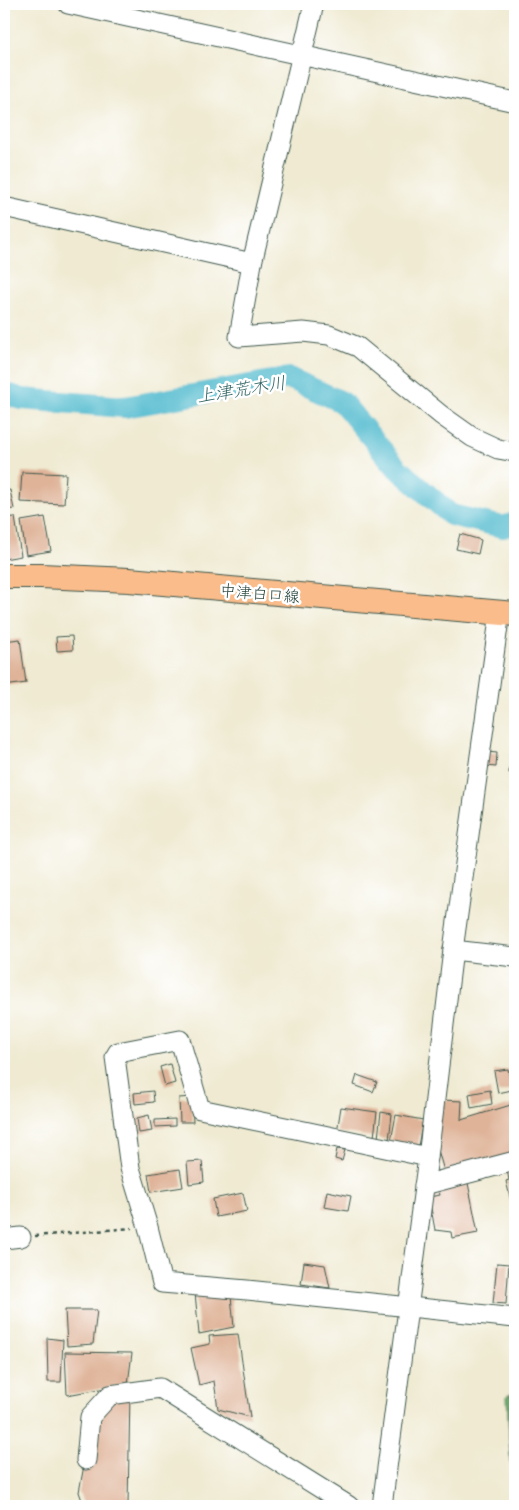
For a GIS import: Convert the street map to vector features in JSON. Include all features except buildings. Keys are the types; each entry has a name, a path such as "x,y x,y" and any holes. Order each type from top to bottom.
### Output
{"main road":[{"name":"中津白口線","path":"4,576 129,580 507,613"}],"street":[{"path":"68,4 515,102"},
{"path":"314,4 252,263 239,336 303,332 329,335 358,347 441,415 472,437 498,449 515,452"},
{"path":"4,207 252,263"},
{"path":"382,1506 453,950 507,613"},
{"path":"453,950 515,957"},
{"path":"428,1157 200,1109 180,1040 118,1052 115,1057 130,1168 148,1227 162,1283 515,1318"},
{"path":"424,1185 515,1162"},
{"path":"86,1460 90,1417 110,1395 160,1388 349,1506"}],"path":[{"path":"13,1238 148,1227"}],"green space":[{"path":"515,1392 515,1462 510,1462 507,1396"}],"waterway":[{"name":"上津荒木川","path":"4,393 22,399 125,407 289,378 342,402 397,468 451,515 503,527 515,523"}]}
